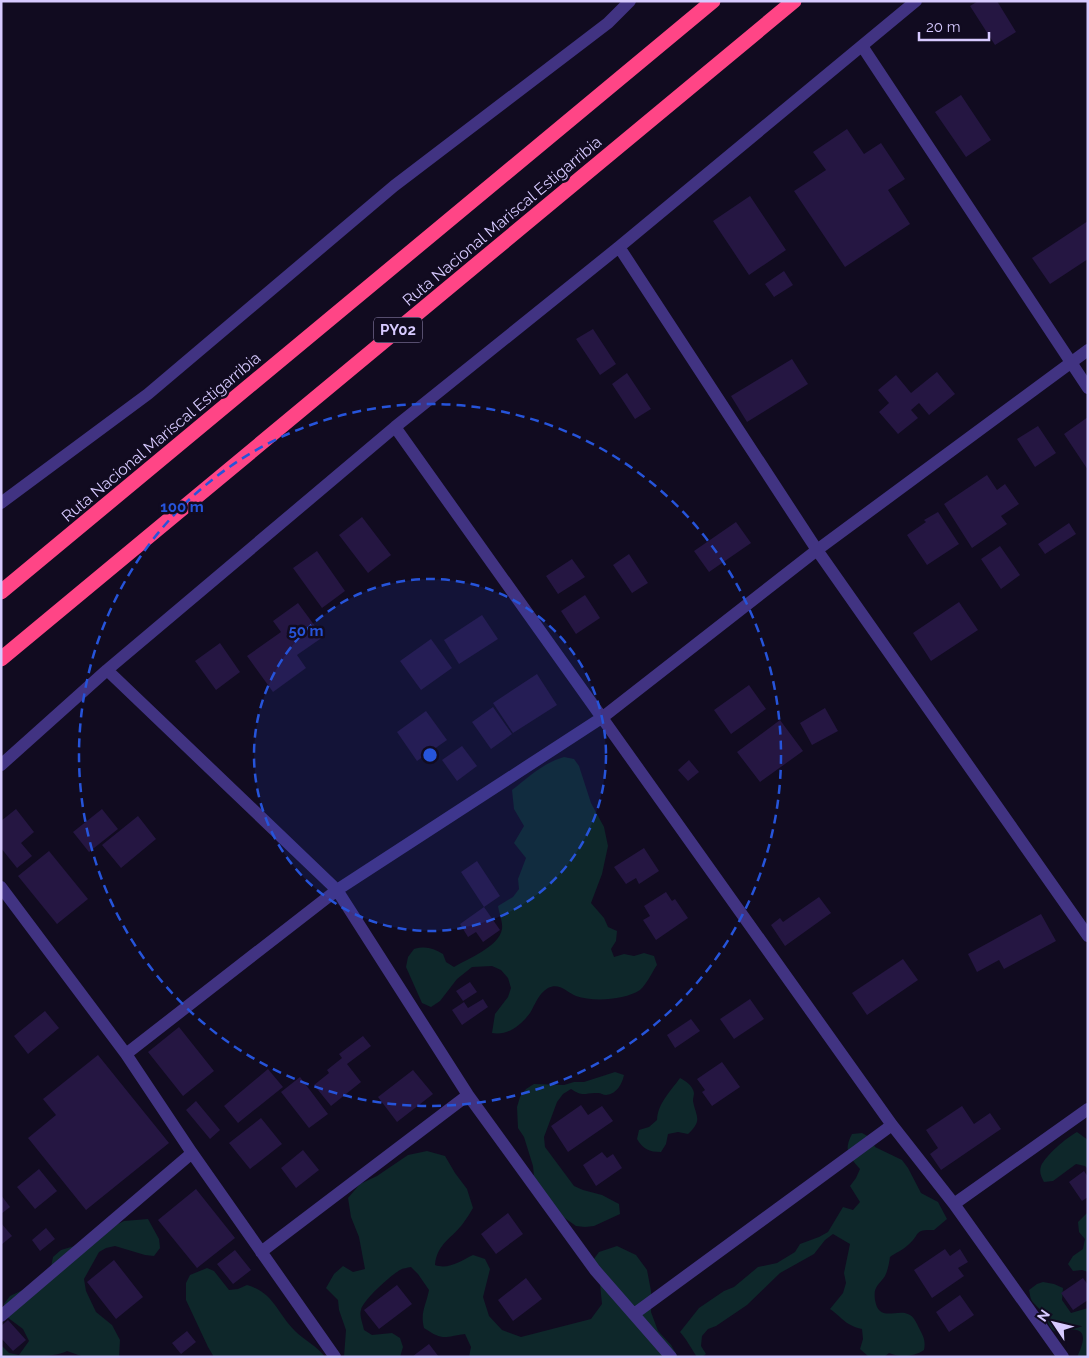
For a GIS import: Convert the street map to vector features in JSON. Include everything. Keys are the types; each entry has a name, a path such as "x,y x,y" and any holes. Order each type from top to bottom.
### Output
{"highway":[{"name":"Ruta Nacional Mariscal Estigarribia","path":"1,592 713,1"},
{"name":"Ruta Nacional Mariscal Estigarribia","path":"1,659 794,1"}],"street":[{"path":"1,503 148,394 394,186 608,23 630,1"},
{"path":"1,765 107,670 395,426 619,247 916,1"},
{"path":"862,46 1088,388"},
{"path":"619,247 817,550 1088,936"},
{"path":"126,1054 337,890 603,718 817,550 1088,350"},
{"path":"395,426 892,1126 954,1204 1063,1357"},
{"path":"107,670 337,890 468,1095 596,1270 671,1357"},
{"path":"1,887 126,1054 192,1153 335,1357"},
{"path":"261,1252 468,1095"},
{"path":"954,1204 1088,1109"},
{"path":"634,1314 892,1126"},
{"path":"1,1316 192,1153"}],"green space":[{"path":"564,757 574,759 579,766 591,803 604,827 608,846 602,874 591,903 604,918 608,927 617,931 616,941 611,949 614,957 624,954 634,956 644,953 654,956 657,965 640,990 618,998 583,998 563,988 552,986 542,993 523,1022 509,1031 492,1033 495,1014 508,997 511,988 508,978 501,970 492,966 472,967 457,979 440,1001 431,1007 422,1003 406,967 408,957 414,949 429,948 443,954 446,962 454,967 482,952 500,935 502,929 498,906 513,897 519,889 518,879 526,858 514,843 524,826 514,809 512,790 530,775"},
{"path":"615,1072 624,1075 622,1082 613,1093 605,1095 599,1093 582,1094 571,1089 563,1094 557,1102 544,1137 545,1147 574,1186 602,1195 619,1204 620,1214 594,1226 576,1226 552,1209 534,1176 533,1166 524,1137 518,1128 517,1107 520,1097 526,1089 534,1084 564,1085 584,1082"},
{"path":"680,1078 689,1084 693,1090 693,1101 697,1118 696,1125 688,1134 678,1132 668,1134 666,1144 661,1152 647,1149 637,1139 639,1130 649,1127 657,1120 662,1103"},
{"path":"1077,1132 1088,1140 1088,1169 1085,1166 1076,1164 1053,1181 1044,1182 1041,1176 1041,1166 1057,1147"},
{"path":"862,1133 871,1138 875,1147 902,1160 921,1193 938,1202 947,1219 934,1230 920,1231 906,1247 890,1257 886,1274 875,1292 875,1300 880,1311 890,1314 905,1313 913,1317 924,1338 924,1350 907,1356 889,1353 884,1357 869,1357 860,1349 863,1339 862,1329 848,1324 830,1309 843,1293 846,1283 844,1273 850,1244 833,1234 825,1240 814,1254 780,1273 747,1305 716,1326 708,1329 702,1336 701,1346 706,1354 702,1357 697,1357 680,1332 699,1308 724,1291 734,1287 758,1267 777,1263 795,1252 800,1244 828,1232 843,1207 853,1210 860,1202 850,1186 860,1169 850,1157 848,1145 852,1134"},
{"path":"427,1151 445,1156 467,1189 473,1208 460,1228 442,1246 436,1257 435,1265 450,1266 473,1255 485,1259 490,1269 483,1297 489,1316 502,1330 521,1337 591,1319 602,1304 600,1284 588,1267 599,1252 617,1246 636,1255 647,1270 651,1291 651,1312 658,1331 671,1345 678,1357 469,1357 471,1347 465,1334 444,1337 435,1335 424,1328 423,1313 429,1290 411,1267 400,1270 384,1282 366,1301 361,1312 364,1330 372,1335 392,1333 400,1338 403,1347 400,1357 344,1357 346,1330 339,1310 338,1300 326,1288 334,1274 343,1266 353,1272 365,1269 359,1237 351,1217 348,1198 360,1184 377,1176 408,1155"},
{"path":"1088,1212 1088,1272 1082,1270 1073,1271 1068,1264 1073,1256 1083,1249 1085,1239 1079,1232 1078,1222"},
{"path":"148,1219 159,1239 160,1248 154,1256 115,1246 106,1248 99,1252 84,1279 86,1291 96,1312 112,1325 120,1340 119,1357 84,1357 67,1351 45,1356 1,1357 1,1345 9,1353 19,1355 29,1341 23,1329 3,1314 4,1304 10,1296 29,1287 51,1267 53,1257 61,1250 91,1241 124,1221"},
{"path":"207,1268 214,1271 229,1290 247,1285 263,1293 295,1331 325,1357 214,1357 186,1300 186,1283 190,1275"},
{"path":"1043,1282 1063,1288 1062,1300 1071,1313 1088,1308 1088,1357 1077,1357 1083,1341 1082,1333 1074,1329 1059,1332 1053,1331 1045,1315 1032,1301 1029,1290"}],"building":[{"path":"978,1 997,1 1016,32 995,45 970,6"},
{"path":"961,95 991,140 966,157 935,112"},
{"path":"847,129 864,154 881,143 905,179 888,190 910,224 845,267 794,191 826,170 813,152"},
{"path":"750,196 786,250 749,275 713,221"},
{"path":"1088,221 1088,259 1050,284 1032,258"},
{"path":"784,271 793,285 774,297 765,284"},
{"path":"593,329 616,364 600,375 576,339"},
{"path":"792,359 808,384 747,422 731,396"},
{"path":"937,372 955,394 929,415 919,403 911,410 918,418 898,434 879,412 889,403 878,390 896,375 911,393"},
{"path":"627,373 651,409 635,419 612,384"},
{"path":"1088,417 1088,470 1064,434"},
{"path":"1038,426 1056,453 1035,467 1017,439"},
{"path":"987,475 997,490 1005,484 1019,504 1001,516 1007,524 972,548 944,504"},
{"path":"938,512 959,544 927,565 907,535 926,522 924,520"},
{"path":"362,517 391,555 368,573 339,535"},
{"path":"736,522 751,543 709,572 694,551"},
{"path":"1069,523 1076,534 1045,554 1038,544"},
{"path":"1000,546 1020,575 1001,589 981,559"},
{"path":"317,551 345,591 322,608 293,568"},
{"path":"629,554 648,583 632,593 613,565"},
{"path":"572,559 585,577 558,594 546,576"},
{"path":"585,595 600,618 576,634 561,611"},
{"path":"959,602 978,630 931,661 913,633"},
{"path":"298,603 323,637 297,655 306,668 273,692 247,656 281,632 273,621"},
{"path":"482,615 498,639 459,664 444,640"},
{"path":"431,639 452,668 421,690 400,661"},
{"path":"220,643 240,672 216,690 195,661"},
{"path":"537,674 557,705 513,733 493,703"},
{"path":"749,685 766,709 731,734 714,710"},
{"path":"493,707 512,734 491,749 472,722"},
{"path":"825,708 838,731 812,745 800,723"},
{"path":"426,711 447,740 417,761 397,732"},
{"path":"780,720 803,751 760,782 737,752"},
{"path":"462,746 477,766 457,781 442,760"},
{"path":"689,760 699,772 688,781 678,770"},
{"path":"16,809 34,832 21,843 32,856 17,868 1,848 1,821"},
{"path":"102,809 118,829 89,852 73,832"},
{"path":"138,816 156,839 121,868 102,845"},
{"path":"644,848 659,871 639,884 636,878 626,884 614,867"},
{"path":"49,851 88,899 57,924 18,876"},
{"path":"477,861 500,896 484,907 461,872"},
{"path":"666,892 672,901 675,899 688,918 656,940 643,920 650,916 644,906"},
{"path":"819,897 831,913 785,946 771,925 780,918 783,922"},
{"path":"484,907 500,930 483,942 476,932 468,937 460,924"},
{"path":"1041,914 1056,941 1004,969 999,960 977,972 968,954"},
{"path":"903,959 918,980 867,1015 852,993"},
{"path":"470,982 477,992 463,1001 456,991"},
{"path":"483,999 488,1007 462,1025 452,1010 464,1002 468,1008"},
{"path":"750,999 764,1019 734,1039 720,1019"},
{"path":"45,1011 59,1028 28,1054 14,1036"},
{"path":"691,1019 700,1031 675,1048 667,1035"},
{"path":"179,1027 214,1071 183,1096 148,1052"},
{"path":"363,1036 371,1046 347,1064 361,1082 331,1106 314,1085 329,1073 327,1070 342,1058 339,1054"},
{"path":"98,1055 169,1143 86,1210 28,1138 56,1115 43,1099"},
{"path":"722,1062 740,1087 712,1106 702,1092 705,1090 697,1079"},
{"path":"268,1069 283,1087 238,1123 224,1106"},
{"path":"413,1070 433,1094 397,1122 378,1097"},
{"path":"300,1077 328,1114 309,1128 281,1092"},
{"path":"196,1101 220,1130 210,1139 186,1110"},
{"path":"581,1105 588,1115 602,1106 613,1121 568,1152 551,1126"},
{"path":"962,1106 974,1124 990,1113 1001,1129 941,1170 930,1154 938,1148 926,1130"},
{"path":"261,1118 282,1144 250,1169 229,1143"},
{"path":"303,1150 319,1170 296,1188 281,1168"},
{"path":"602,1152 607,1158 613,1154 622,1168 596,1186 583,1165"},
{"path":"39,1169 57,1191 35,1209 17,1187"},
{"path":"1084,1171 1088,1177 1088,1197 1082,1201 1069,1182"},
{"path":"196,1189 235,1238 197,1268 158,1220"},
{"path":"1,1195 10,1207 1,1214"},
{"path":"508,1213 523,1234 496,1254 481,1234"},
{"path":"1,1223 12,1236 1,1245"},
{"path":"46,1228 55,1239 40,1251 32,1240"},
{"path":"945,1249 950,1256 960,1249 968,1262 958,1268 964,1276 932,1298 914,1270"},
{"path":"235,1250 251,1270 233,1284 217,1264"},
{"path":"114,1260 143,1297 116,1319 87,1282"},
{"path":"526,1278 542,1299 513,1321 498,1300"},
{"path":"1083,1278 1088,1285 1088,1300 1073,1310 1061,1293"},
{"path":"397,1285 412,1304 379,1329 364,1310"},
{"path":"960,1295 974,1315 949,1332 936,1312"},
{"path":"8,1320 26,1340 13,1351 1,1338 1,1326"},
{"path":"187,1331 196,1342 181,1354 172,1343"},
{"path":"429,1344 439,1357 412,1357 417,1353"}]}
